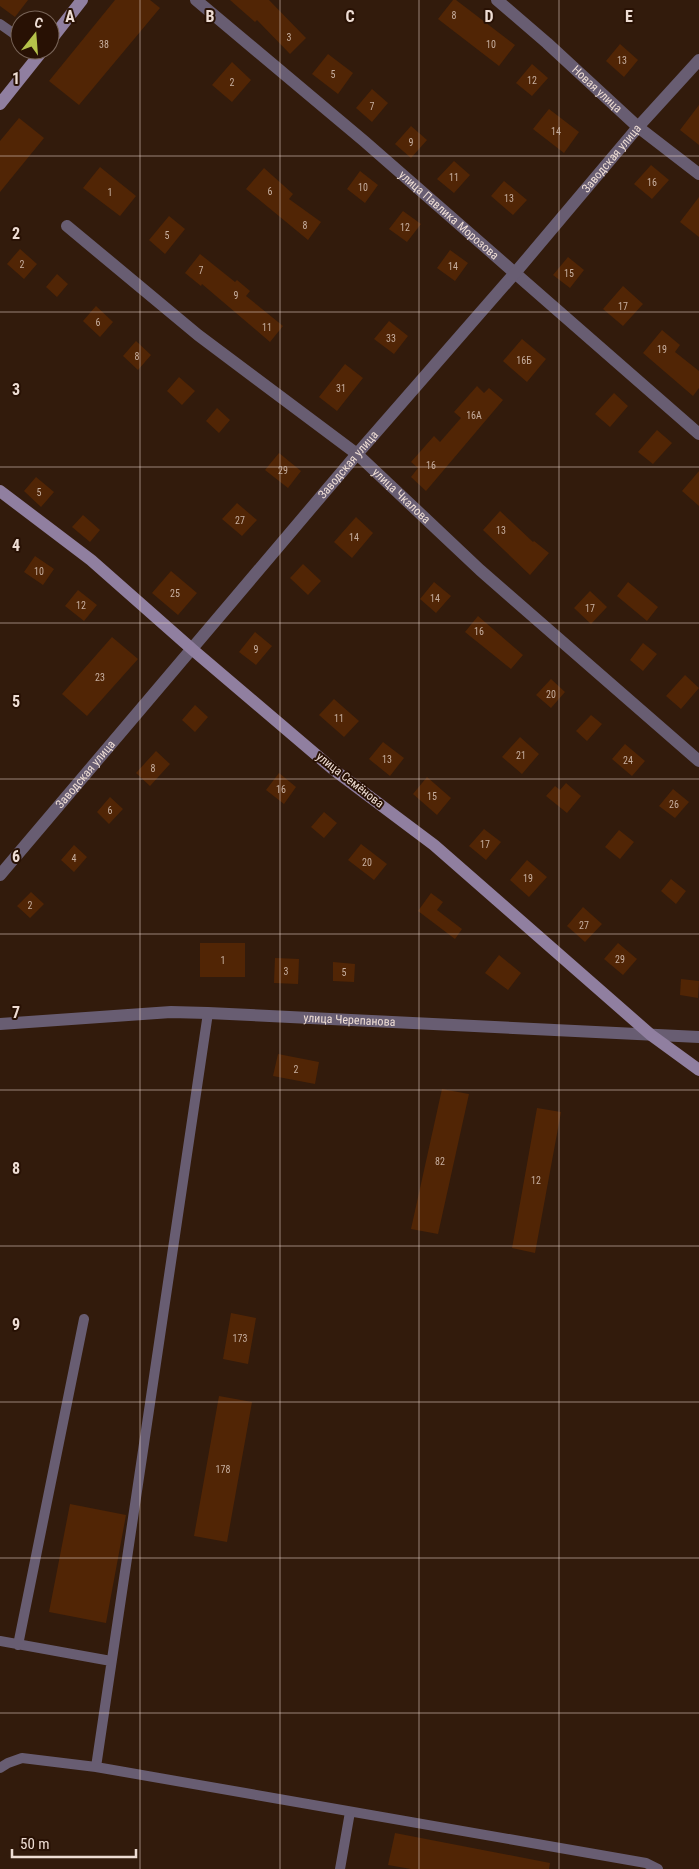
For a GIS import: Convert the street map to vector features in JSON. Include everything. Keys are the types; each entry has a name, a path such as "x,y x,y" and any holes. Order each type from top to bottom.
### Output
{"street":[{"path":"60,28 82,0"},
{"name":"улица Павлика Морозова","path":"196,0 516,273 699,434"},
{"name":"Новая улица","path":"497,0 547,43 638,127 699,174"},
{"path":"0,104 33,60"},
{"name":"Заводская улица","path":"0,875 193,650 357,454 516,273 638,127 699,60"},
{"name":"улица Чкалова","path":"67,226 198,335 357,454 480,570 699,761"},
{"name":"улица Семёнова","path":"0,491 92,560 193,650 334,770 434,845 651,1035 699,1070"},
{"name":"улица Черепанова","path":"0,1024 171,1012 699,1037"}],"lane":[{"path":"96,1767 208,1013"},
{"path":"18,1645 84,1319"},
{"path":"0,1641 111,1661"},
{"path":"0,1768 22,1758 96,1767 646,1863 658,1869"},
{"path":"340,1869 350,1812"}],"building":[{"path":"0,0 28,0 20,10 10,10 10,13 0,6"},
{"path":"115,0 150,0 160,8 79,105 49,81"},
{"path":"230,0 269,0 306,38 290,54 257,20 255,22"},
{"path":"453,0 456,0 515,45 499,66 438,19"},
{"path":"620,44 638,60 624,77 606,61"},
{"path":"328,54 353,73 338,94 312,74"},
{"path":"232,62 251,80 232,102 212,85"},
{"path":"532,64 548,78 532,96 516,83"},
{"path":"372,89 388,103 372,122 356,108"},
{"path":"699,105 699,145 680,130"},
{"path":"549,109 579,132 564,153 533,129"},
{"path":"19,118 44,138 0,192 0,141"},
{"path":"411,126 427,140 411,158 395,144"},
{"path":"454,161 470,175 454,193 437,179"},
{"path":"651,165 669,180 652,199 634,184"},
{"path":"100,167 136,196 120,216 83,188"},
{"path":"264,168 293,194 289,199 321,222 308,240 246,189"},
{"path":"360,171 378,185 365,203 347,189"},
{"path":"504,181 527,200 513,215 491,196"},
{"path":"699,197 699,237 680,222"},
{"path":"403,211 421,224 407,242 389,229"},
{"path":"169,216 185,229 165,254 149,240"},
{"path":"20,249 37,264 24,279 7,264"},
{"path":"450,250 468,263 455,281 437,268"},
{"path":"200,254 235,282 237,280 250,291 246,296 283,326 270,342 202,284 201,286 185,273"},
{"path":"568,257 584,270 570,288 553,275"},
{"path":"57,274 68,284 57,297 46,287"},
{"path":"623,286 643,304 623,326 603,309"},
{"path":"96,306 113,322 100,337 83,321"},
{"path":"389,321 408,336 394,354 374,339"},
{"path":"662,330 680,345 675,352 699,371 699,388 693,396 643,353"},
{"path":"522,339 546,359 527,382 503,361"},
{"path":"136,341 151,355 138,370 123,356"},
{"path":"345,364 363,378 337,411 319,397"},
{"path":"179,377 195,391 182,405 167,391"},
{"path":"477,386 484,393 489,388 503,400 426,491 411,477 418,468 411,462 434,436 440,442 461,418 454,412"},
{"path":"614,393 628,406 610,427 595,414"},
{"path":"217,408 230,420 219,433 206,421"},
{"path":"657,430 672,443 653,464 638,452"},
{"path":"279,453 301,471 288,488 265,470"},
{"path":"699,471 699,506 682,491"},
{"path":"36,477 54,492 41,507 24,491"},
{"path":"237,503 257,520 242,536 222,519"},
{"path":"500,511 533,542 549,553 530,575 483,530"},
{"path":"83,515 100,530 90,542 72,527"},
{"path":"356,517 373,533 352,558 334,542"},
{"path":"35,556 54,569 43,585 24,572"},
{"path":"303,564 321,581 308,595 290,578"},
{"path":"171,571 197,593 178,615 152,593"},
{"path":"434,582 451,596 436,613 420,599"},
{"path":"628,582 658,607 647,621 617,596"},
{"path":"78,590 97,605 84,621 65,606"},
{"path":"590,591 607,607 591,624 574,608"},
{"path":"478,616 523,655 511,669 465,632"},
{"path":"255,632 272,646 256,665 239,652"},
{"path":"112,637 138,659 87,716 62,694"},
{"path":"643,643 657,654 643,671 630,660"},
{"path":"685,675 699,688 681,709 666,696"},
{"path":"551,679 565,692 551,708 536,695"},
{"path":"334,699 359,721 344,737 319,715"},
{"path":"195,705 208,717 195,732 182,720"},
{"path":"591,715 602,724 587,741 576,731"},
{"path":"520,737 539,754 522,774 502,757"},
{"path":"383,742 404,758 390,776 369,759"},
{"path":"625,744 645,761 632,776 612,759"},
{"path":"156,751 170,764 150,786 136,773"},
{"path":"279,773 296,787 284,804 266,790"},
{"path":"427,777 451,798 437,815 413,794"},
{"path":"566,783 581,796 567,813 546,796 555,786 560,790"},
{"path":"673,789 689,802 675,818 659,806"},
{"path":"110,797 123,809 109,824 97,812"},
{"path":"324,812 337,823 324,838 311,827"},
{"path":"484,829 501,842 486,860 469,846"},
{"path":"619,830 634,842 620,859 605,847"},
{"path":"361,844 387,864 374,880 348,860"},
{"path":"74,845 87,857 74,872 61,860"},
{"path":"527,860 547,877 529,897 510,880"},
{"path":"671,879 686,891 676,904 661,891"},
{"path":"31,892 44,904 30,918 17,906"},
{"path":"431,893 443,902 437,910 462,929 455,939 418,911"},
{"path":"583,907 602,924 585,942 567,926"},
{"path":"200,943 245,943 245,977 200,977"},
{"path":"618,943 637,959 623,975 604,959"},
{"path":"499,955 521,973 508,990 485,973"},
{"path":"275,958 299,959 298,984 274,983"},
{"path":"333,962 355,964 354,982 333,981"},
{"path":"681,979 699,981 698,998 680,995"},
{"path":"278,1054 319,1062 315,1084 273,1076"},
{"path":"442,1089 469,1094 438,1234 411,1229"},
{"path":"537,1108 561,1112 535,1253 512,1248"},
{"path":"231,1313 256,1318 248,1364 223,1359"},
{"path":"219,1396 252,1402 227,1542 194,1536"},
{"path":"70,1504 126,1515 106,1623 49,1612"},
{"path":"395,1833 550,1863 549,1869 411,1869 388,1865"}]}
